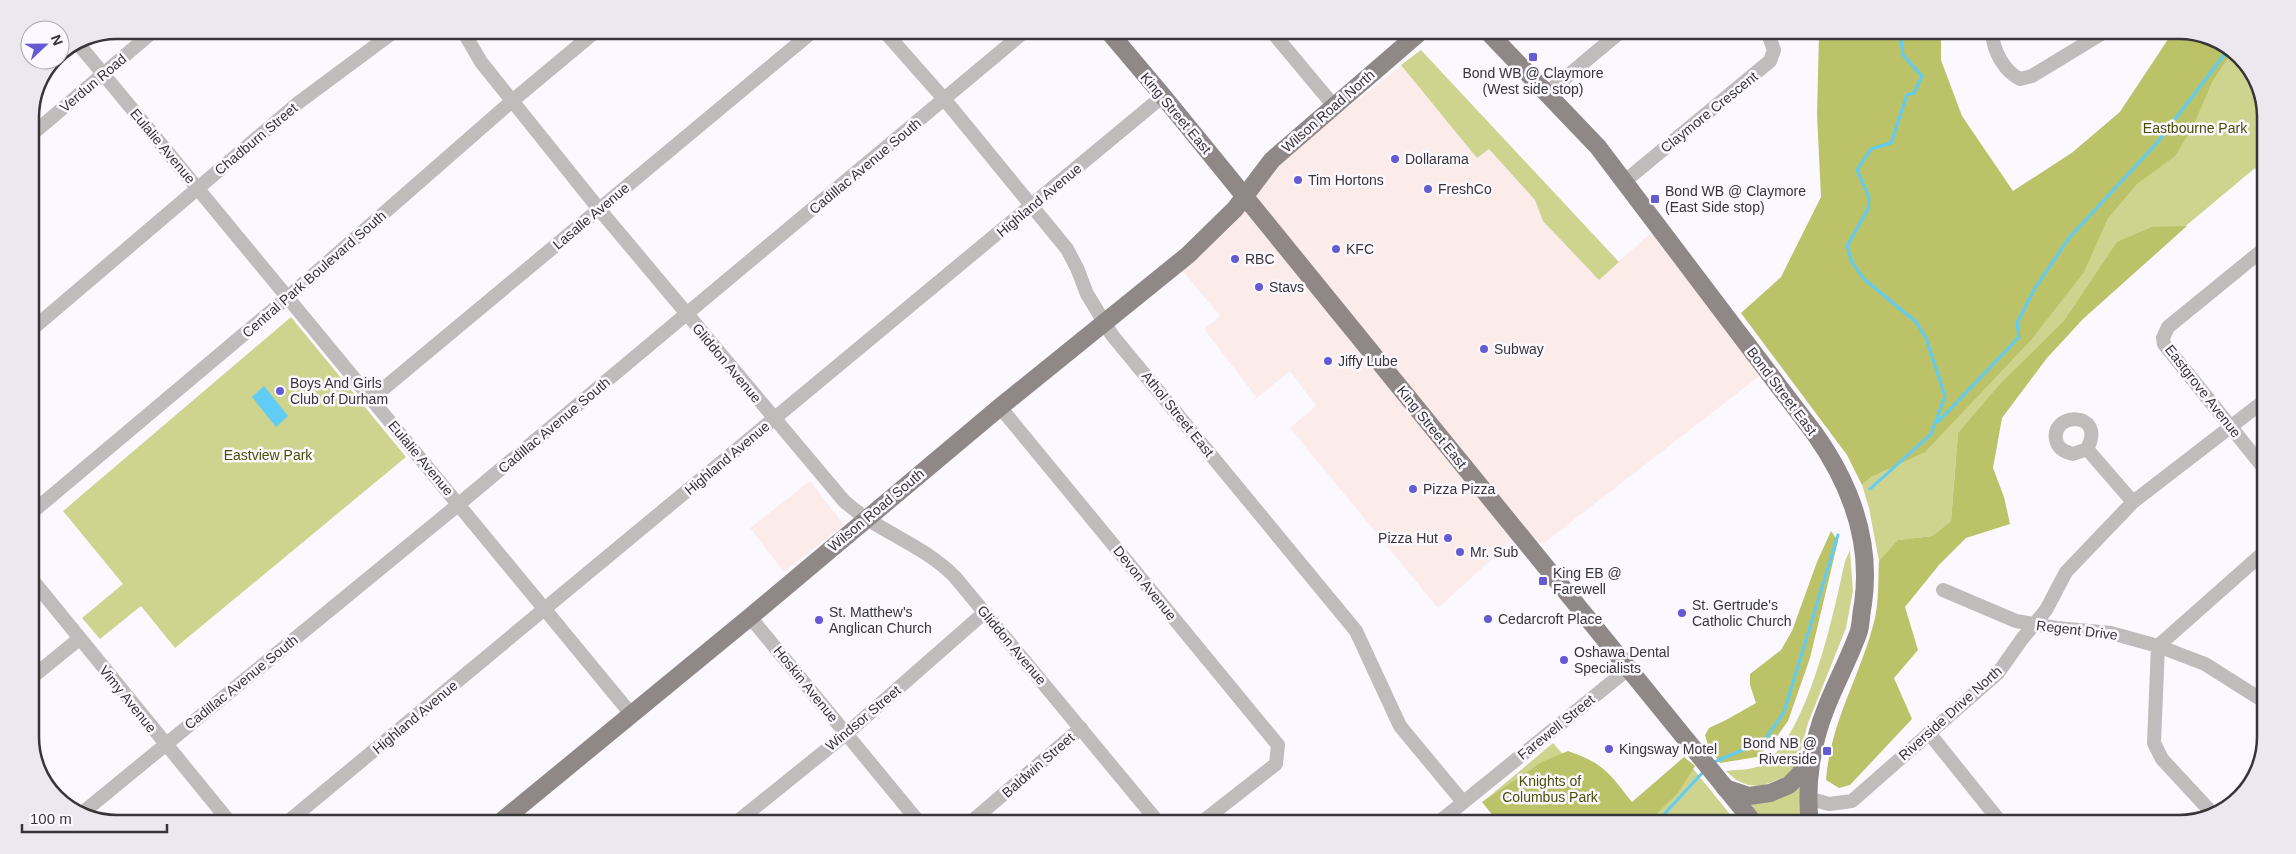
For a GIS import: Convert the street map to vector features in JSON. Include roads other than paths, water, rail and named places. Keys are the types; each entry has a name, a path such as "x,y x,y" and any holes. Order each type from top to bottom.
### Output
{"main road":[{"name":"King Street East","path":"1115,39 1245,196 1747,815"},
{"name":"Wilson Road North","path":"1245,196 1272,160 1413,39"},
{"name":"Bond Street East","path":"1495,39 1598,146 1625,181 1833,459 1855,508 1862,534 1865,560 1864,593 1859,630 1825,709 1812,753 1808,798 1809,815"},
{"name":"Wilson Road South","path":"509,815 1000,407 1199,246 1245,196"},
{"path":"1720,784 1749,796 1770,792 1789,785 1799,775 1812,753"}],"street":[{"name":"Verdun Road","path":"39,128 145,39"},
{"name":"Chadburn Street","path":"39,323 298,103 384,39"},
{"name":"Gliddon Avenue","path":"468,39 481,62 599,209 844,501 866,518 943,564 985,612 1152,815"},
{"name":"Central Park Boulevard South","path":"39,506 289,297 512,101 586,39"},
{"name":"Lasalle Avenue","path":"371,400 804,39"},
{"name":"Athol Street East","path":"891,39 945,100 1032,206 1073,260 1087,294 1112,335 1356,632 1400,726 1463,802"},
{"name":"Cadillac Avenue South","path":"87,809 459,504 1016,39"},
{"path":"1278,39 1334,106"},
{"path":"1548,93 1612,39"},
{"name":"Claymore Crescent","path":"1625,181 1770,61 1774,50 1770,39"},
{"path":"1993,39 1997,52 2004,65 2012,75 2020,79 2032,76 2093,39"},
{"name":"Eulalie Avenue","path":"82,48 631,714"},
{"name":"Highland Avenue","path":"296,815 1163,96"},
{"name":"Eastgrove Avenue","path":"2257,255 2168,327 2163,338 2164,344 2257,460"},
{"name":"Devon Avenue","path":"1000,407 1278,745 1276,764 1211,815"},
{"name":"Riverside Drive North","path":"1808,798 1829,804 1852,801 1998,673 2046,610 2066,572 2132,502 2257,407"},
{"path":"2087,449 2132,502"},
{"path":"2209,809 2162,759 2154,743 2158,646 2257,558"},
{"name":"Vimy Avenue","path":"39,588 224,815"},
{"name":"Regent Drive","path":"1943,590 2016,621 2034,625 2111,633 2158,646 2205,664 2257,697"},
{"name":"Windsor Street","path":"745,815 846,734 985,612"},
{"name":"Hoskin Avenue","path":"750,616 913,815"},
{"path":"39,672 79,639"},
{"name":"Farewell Street","path":"1447,815 1628,669"},
{"name":"Baldwin Street","path":"979,815 1081,728"},
{"path":"1929,733 1995,815"}],"water":[{"path":"264,386 288,416 276,427 252,397"}],"waterway":[{"path":"1870,489 1931,434 1945,396 1926,338 1916,322 1864,279 1852,262 1847,246 1868,209 1869,197 1857,170 1871,149 1891,143 1907,95 1914,93 1922,76 1903,55 1901,39"},
{"path":"1938,422 2019,337 2017,323 2035,288 2069,238 2156,144 2225,54"},
{"path":"1712,763 1764,741 1784,712 1838,535"},
{"path":"1663,815 1704,771"}],"place":[{"name":"Bond WB @ Claymore (West side stop)","path":"1533,57"},
{"name":"Dollarama","path":"1395,159"},
{"name":"Tim Hortons","path":"1298,180"},
{"name":"FreshCo","path":"1428,189"},
{"name":"Bond WB @ Claymore (East Side stop)","path":"1655,199"},
{"name":"KFC","path":"1336,249"},
{"name":"RBC","path":"1235,259"},
{"name":"Stavs","path":"1259,287"},
{"name":"Subway","path":"1484,349"},
{"name":"Jiffy Lube","path":"1328,361"},
{"name":"Boys And Girls Club of Durham","path":"280,391"},
{"name":"Pizza Pizza","path":"1413,489"},
{"name":"Pizza Hut","path":"1448,538"},
{"name":"Mr. Sub","path":"1460,552"},
{"name":"King EB @ Farewell","path":"1543,581"},
{"name":"St. Gertrude's Catholic Church","path":"1682,613"},
{"name":"Cedarcroft Place","path":"1488,619"},
{"name":"St. Matthew's Anglican Church","path":"819,620"},
{"name":"Oshawa Dental Specialists","path":"1564,660"},
{"name":"Kingsway Motel","path":"1609,749"},
{"name":"Bond NB @ Riverside","path":"1827,751"}],"park label":[{"name":"Eastbourne Park","path":"2195,128"},
{"name":"Eastview Park","path":"268,455"},
{"name":"Knights of Columbus Park","path":"1550,790"}]}
